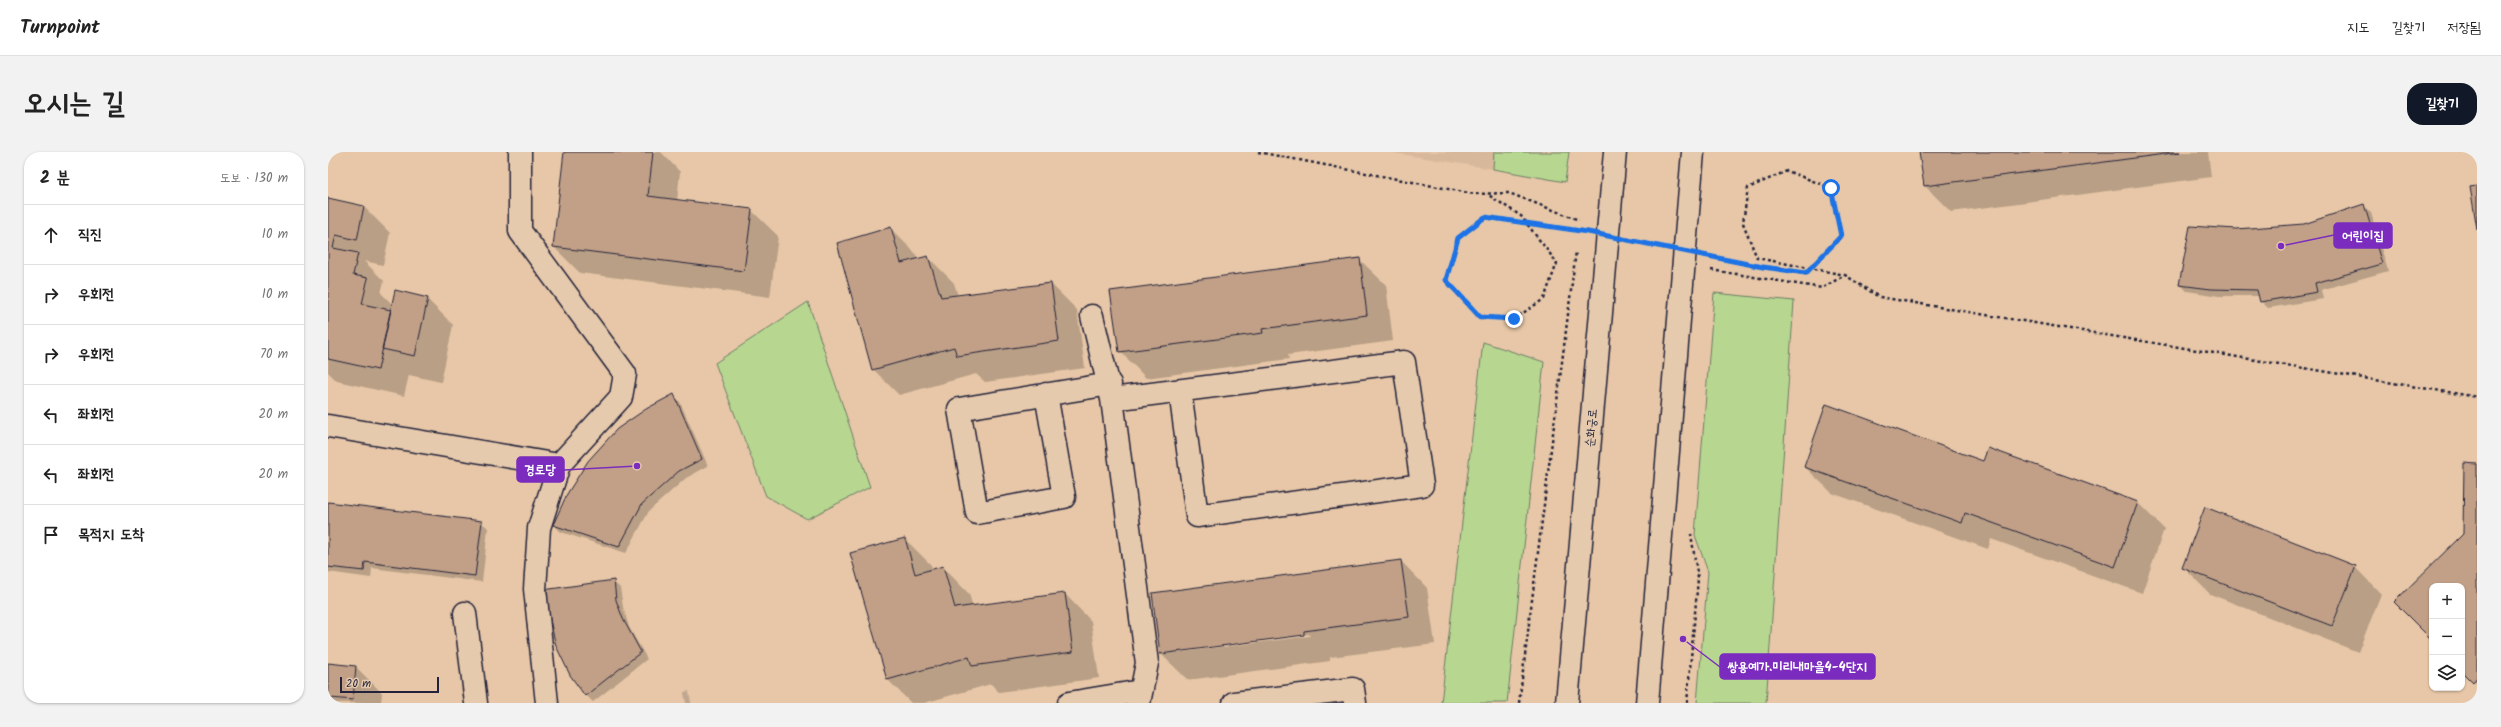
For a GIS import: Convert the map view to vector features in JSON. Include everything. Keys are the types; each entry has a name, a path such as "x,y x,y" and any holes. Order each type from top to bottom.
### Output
{"street":[{"path":"520,152 520,232 625,374 621,396 559,465 539,528 534,589 547,703"},
{"name":"순화궁로","path":"1567,703 1615,152"},
{"path":"1647,703 1693,152"},
{"path":"1069,703 1140,697 1147,663 1111,392 1092,316"},
{"path":"1046,394 1064,498 977,513 959,409 1046,394 1180,391 1404,362 1422,485 1197,516 1180,391"},
{"path":"328,426 559,465"},
{"path":"465,613 476,703"},
{"path":"1234,703 1354,689 1355,703"}],"path":[{"path":"1258,152 1474,194 1509,193 1579,220"},
{"path":"1487,194 1521,216 1526,222 1530,228 1557,263 1544,299 1514,319 1480,317 1446,280 1458,238 1485,217 1514,222 1522,223 1529,224 1536,225 1588,232 1763,267 1806,273 1811,267 1841,236 1831,188 1787,172 1748,188 1743,223 1757,258 1801,266 1808,268 1816,269 1845,275 1879,297 2477,398"},
{"path":"1578,233 1580,212"},
{"path":"1519,703 1576,247"},
{"path":"1709,269 1822,288 1845,275"}],"shaded area":[{"path":"1388,152 1494,152 1493,169"}],"green space":[{"path":"1494,152 1569,152 1565,182 1493,169"},
{"path":"1714,293 1794,301 1766,703 1697,703 1708,572 1695,535"},
{"path":"808,302 870,487 807,519 766,496 715,363"},
{"path":"1483,342 1544,362 1507,703 1441,703"}],"building":[{"path":"564,152 653,152 648,196 752,209 744,271 553,247"},
{"path":"1919,152 2180,152 1924,186"},
{"path":"2477,186 2477,229 2470,187"},
{"path":"328,198 364,206 357,240 336,235 333,248 358,253 353,275 368,278 362,304 391,310 378,370 328,359"},
{"path":"2364,204 2382,264 2315,283 2317,292 2260,302 2257,290 2211,289 2179,285 2190,226 2236,229 2304,224"},
{"path":"891,227 901,263 928,256 941,297 1051,283 1059,341 957,356 954,347 872,370 837,243"},
{"path":"1360,258 1367,315 1262,329 1263,333 1119,352 1110,291"},
{"path":"395,290 428,298 415,356 382,349"},
{"path":"674,394 702,459 679,471 642,504 619,547 553,525 567,494 588,461 617,429 646,409"},
{"path":"1826,404 1983,461 1988,448 2138,502 2115,567 1965,513 1962,523 1804,467"},
{"path":"2464,463 2477,464 2477,677 2473,682 2465,674 2465,583 2429,583 2429,637 2394,602 2463,534"},
{"path":"328,502 482,521 475,576 365,562 364,571 328,567"},
{"path":"2205,507 2356,566 2332,626 2182,568"},
{"path":"905,538 915,574 943,566 955,608 1065,593 1073,652 972,666 969,657 887,680 850,553"},
{"path":"1401,560 1409,617 1304,631 1304,635 1160,654 1152,593"},
{"path":"614,580 616,600 623,619 641,652 585,696 570,675 556,646 543,590"},
{"path":"328,663 356,666 353,700 331,698 331,703 328,703"}],"tunnel":[{"path":"686,703 691,702"}],"place":[{"name":"어린이집","path":"2281,246"},
{"name":"경로당","path":"637,466"},
{"name":"쌍용예가.미리내마을4-4단지","path":"1683,639"}],"route":[{"path":"1514,319 1480,317 1446,280 1458,238 1485,217 1588,232 1763,267 1806,273 1841,236 1831,188"}]}
